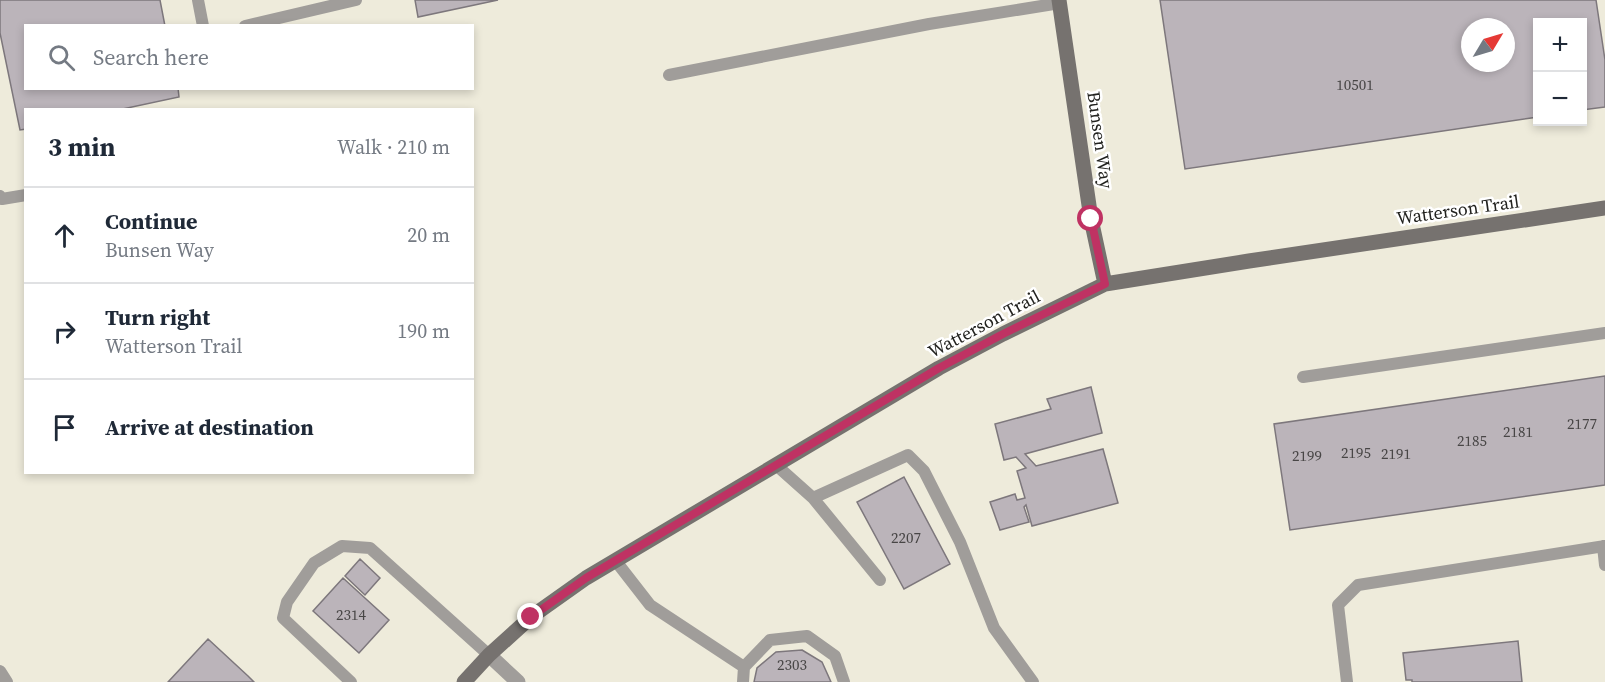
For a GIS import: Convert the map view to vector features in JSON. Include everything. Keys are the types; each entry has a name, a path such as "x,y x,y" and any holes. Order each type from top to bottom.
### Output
{"main road":[{"name":"Bunsen Way","path":"1060,2 1091,219 1105,284"},
{"name":"Watterson Trail","path":"464,682 489,655 531,617 586,578 939,368 1105,284 1605,208"}],"street":[{"path":"489,655 518,682"}],"lane":[{"path":"198,0 203,24"},
{"path":"254,24 356,0"},
{"path":"669,75 929,24 1060,2"},
{"path":"0,196 2,199 24,195"},
{"path":"1303,377 1605,333"},
{"path":"813,498 908,455 924,471 960,542 994,628 1033,682"},
{"path":"776,465 813,498 880,580"},
{"path":"351,682 283,618 286,602 314,563 342,546 370,548 489,655"},
{"path":"1347,682 1338,605 1358,585 1604,546 1605,565"},
{"path":"615,560 650,605 744,667"},
{"path":"743,682 744,667 770,640 807,636 835,656 844,682"},
{"path":"0,671 7,682"}],"shaded area":[{"path":"0,0 1605,0 1605,682 0,682"}],"building":[{"path":"0,0 160,0 165,24 24,24 24,90 178,90 179,97 127,108 24,108 24,129 20,130 0,33"},
{"path":"415,0 498,0 418,17"},
{"path":"1160,0 1596,0 1605,60 1605,107 1587,109 1587,18 1533,18 1533,118 1185,169"},
{"path":"1605,376 1605,485 1290,530 1274,424"},
{"path":"1091,387 1102,433 1025,454 1036,466 1103,449 1118,503 1032,526 1026,505 1024,507 1029,522 1000,530 990,502 1015,494 1017,500 1025,498 1017,471 1026,468 1016,457 1004,460 995,424 1051,409 1047,399"},
{"path":"904,477 950,564 904,589 857,502"},
{"path":"360,559 380,578 365,595 345,576"},
{"path":"343,578 389,620 359,653 313,611"},
{"path":"208,639 248,676 254,682 168,682"},
{"path":"1518,641 1522,682 1412,682 1412,680 1406,680 1403,653"},
{"path":"802,650 822,662 831,682 754,682 757,668 776,652"}],"route":[{"path":"531,617 586,578 939,368 1105,284 1091,219"}]}
